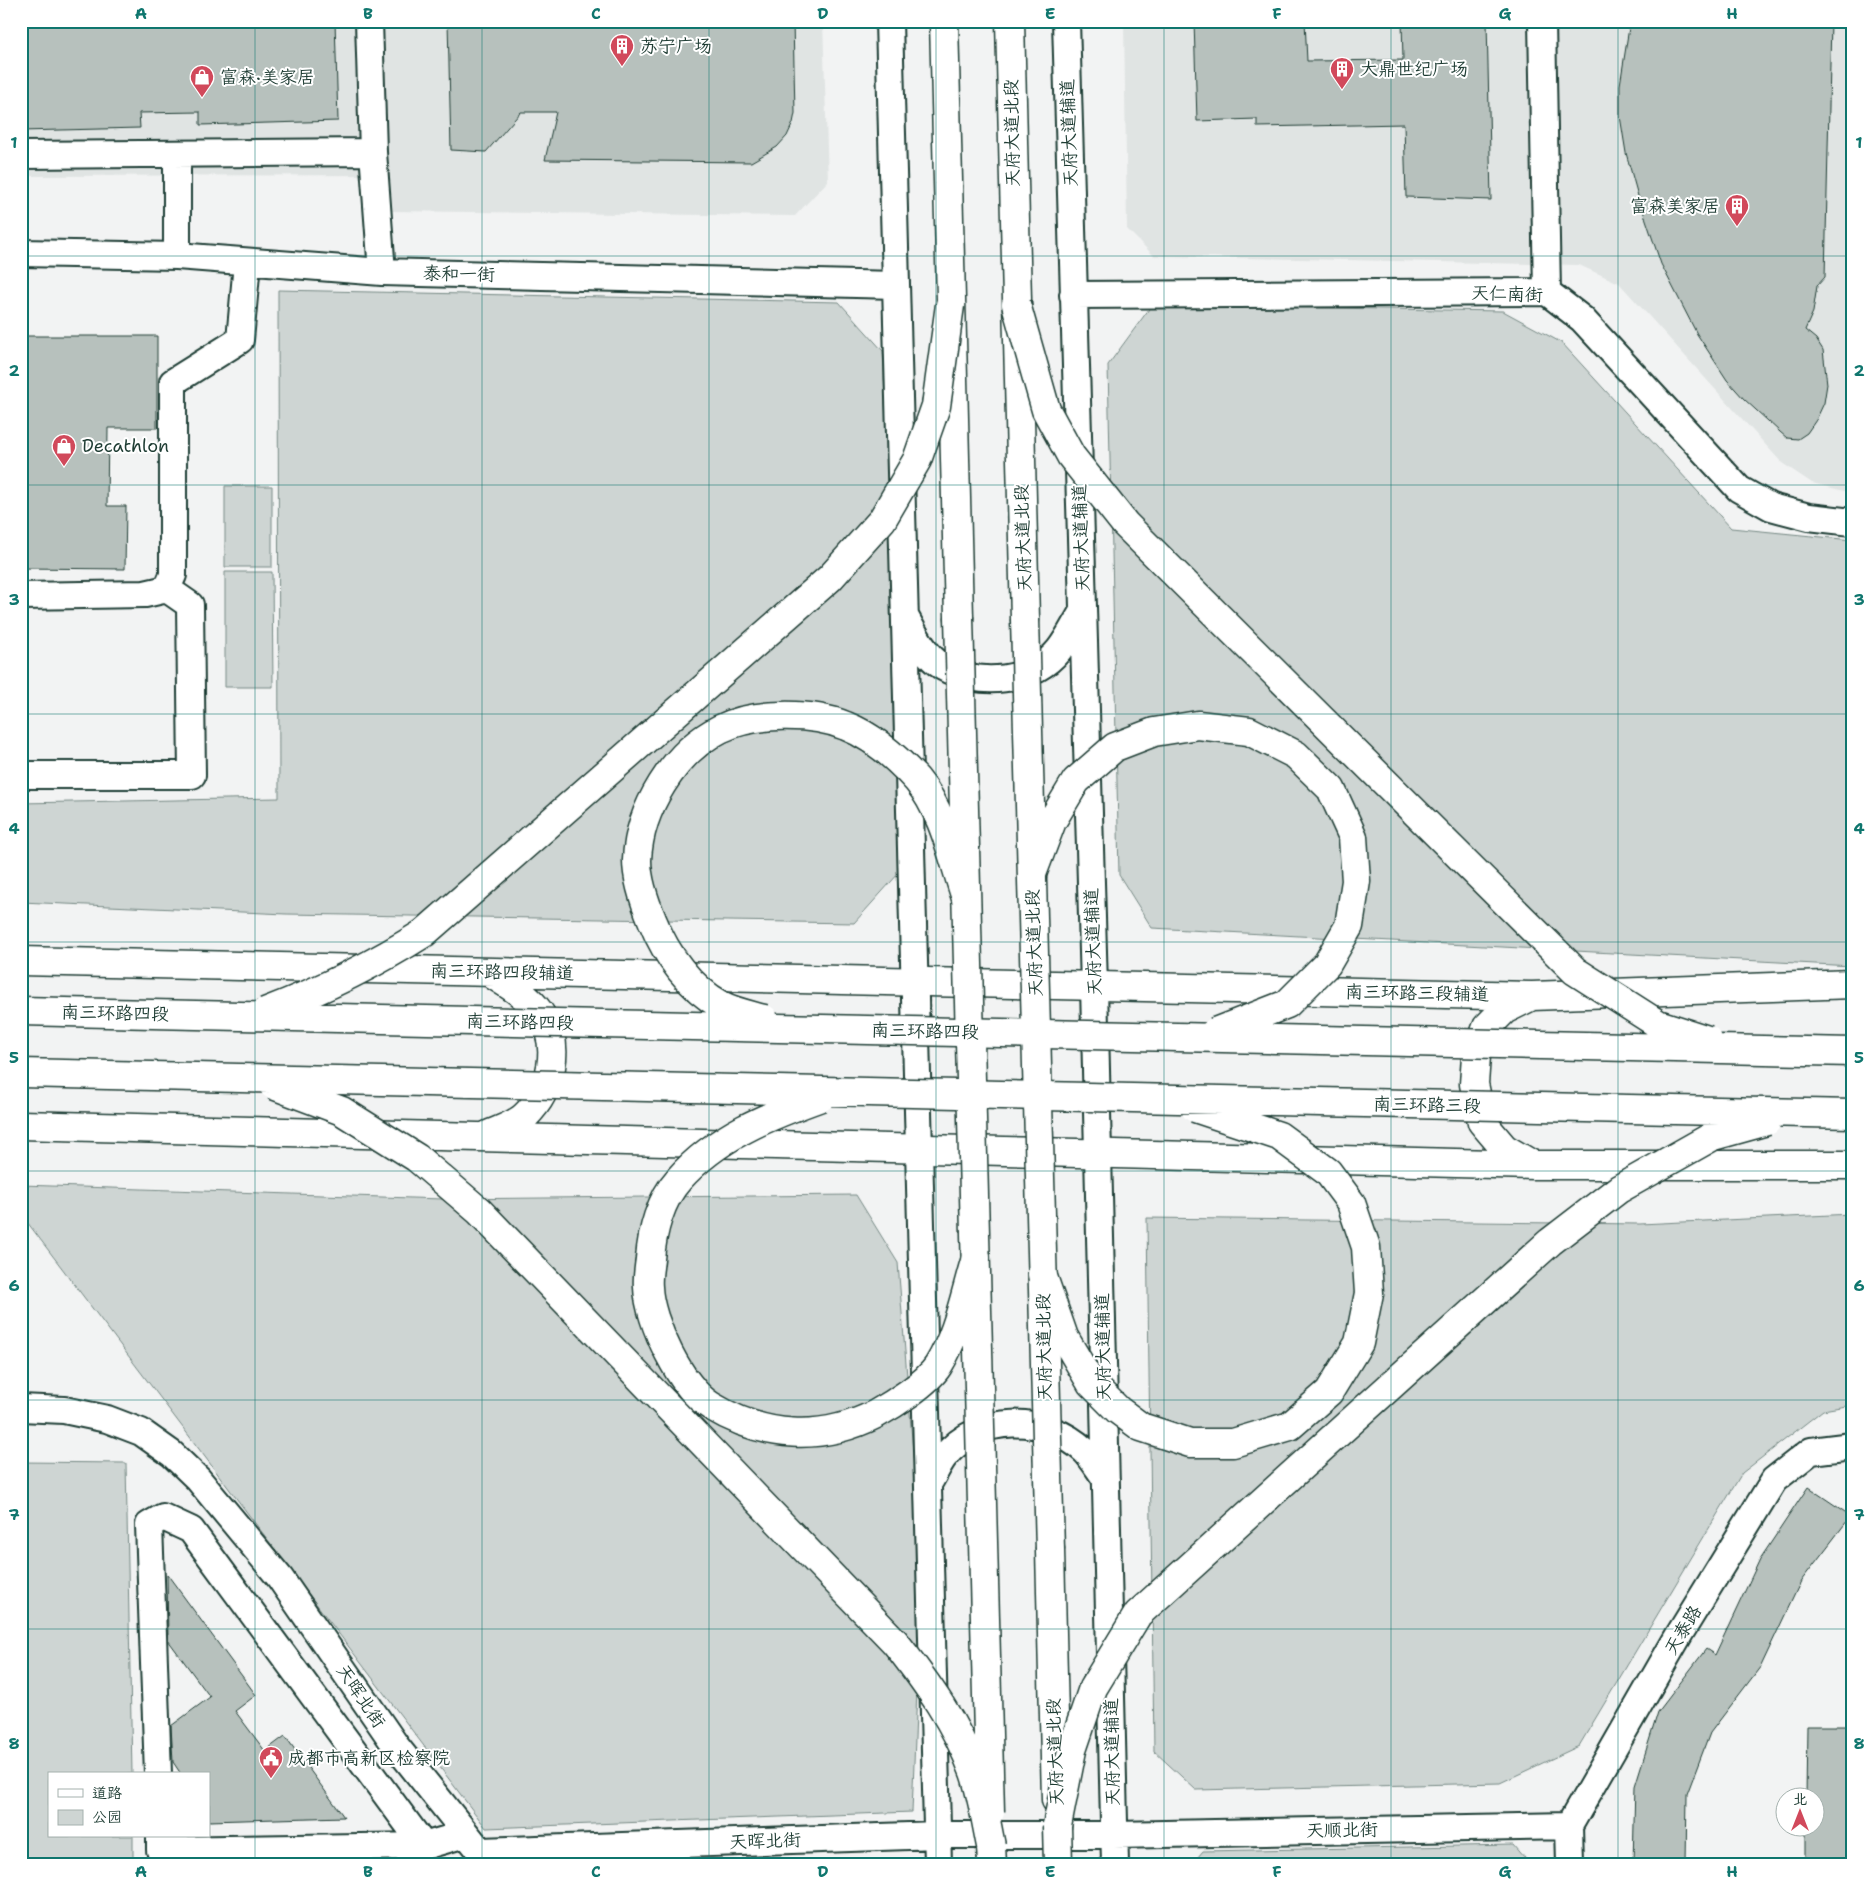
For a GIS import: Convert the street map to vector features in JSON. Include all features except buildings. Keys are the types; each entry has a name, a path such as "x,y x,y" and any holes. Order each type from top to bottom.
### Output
{"main road":[{"path":"944,21 992,1855"},
{"name":"天府大道北段","path":"1010,21 1058,1864"},
{"path":"1016,304 1046,410 1071,456 1125,524 1575,971 1658,1024 1741,1050"},
{"path":"253,1016 327,988 383,959 424,933 830,578 882,520 917,460 936,406 950,305"},
{"path":"792,1028 722,1006 696,988 673,959 658,934 643,899 637,861 644,818 662,782 685,754 720,729 756,718 803,716 845,726 878,744 918,781 938,815 966,898"},
{"path":"1032,874 1052,821 1076,781 1116,747 1154,732 1198,726 1249,731 1296,755 1332,790 1353,837 1356,881 1349,926 1327,964 1287,1004 1239,1025 1198,1038"},
{"name":"南三环路四段辅道","path":"21,961 983,983"},
{"path":"484,1137 524,1118 540,1099 552,1069 552,1043 540,1013 523,994 489,972"},
{"name":"南三环路三段辅道","path":"983,983 1532,996 1852,984"},
{"path":"1532,996 1504,1010 1488,1027 1476,1056 1474,1084 1482,1122 1504,1148 1533,1165"},
{"name":"南三环路四段","path":"21,1011 1198,1038"},
{"path":"1198,1038 1852,1052"},
{"path":"21,1073 836,1091"},
{"path":"256,1078 342,1111 417,1158 479,1210 888,1635 927,1682 957,1731 974,1774 992,1855"},
{"path":"836,1091 773,1115 737,1132 700,1159 677,1181 657,1218 651,1244 648,1288 658,1330 679,1372 710,1405 763,1429 807,1434 853,1426 898,1402 937,1367 953,1334 976,1258"},
{"name":"南三环路三段","path":"836,1091 1852,1114"},
{"path":"1042,1274 1064,1338 1091,1383 1118,1410 1141,1427 1190,1443 1233,1443 1290,1426 1329,1392 1359,1342 1369,1293 1366,1247 1350,1204 1328,1172 1279,1136 1168,1099"},
{"path":"1057,1826 1072,1750 1092,1688 1138,1614 1558,1236 1619,1189 1713,1136 1797,1113"},
{"path":"21,1125 1533,1165 1852,1165"}],"street":[{"path":"368,21 373,152 382,272"},
{"path":"890,21 938,1864"},
{"name":"天府大道辅道","path":"1066,21 1094,986 1115,1864"},
{"path":"1542,21 1547,292"},
{"path":"21,155 373,152"},
{"path":"176,154 177,256"},
{"name":"泰和一街","path":"21,254 177,256 247,263 382,272 896,285"},
{"path":"167,589 173,575 174,382 240,340 247,263"},
{"name":"天仁南街","path":"1073,296 1547,292 1582,319 1739,489 1771,507 1809,517 1852,522"},
{"path":"21,596 145,594 167,589 190,605 192,775 21,774"},
{"path":"905,618 921,645 942,666 974,678 1004,679 1038,669 1058,651 1083,611"},
{"name":"天晖北街","path":"21,1408 64,1410 107,1419 141,1432 172,1454 198,1479 280,1578 396,1746 475,1849 938,1835 1114,1835"},
{"path":"928,1484 944,1457 963,1439 982,1428 1003,1424 1033,1424 1065,1435 1086,1452 1106,1479"},
{"name":"天泰路","path":"1569,1826 1680,1633 1774,1480 1811,1451 1852,1446"},
{"path":"158,1772 149,1525 163,1518 191,1530 424,1846"},
{"path":"1569,1826 1570,1864"},
{"name":"天顺北街","path":"1114,1835 1569,1826"},
{"path":"160,1838 160,1850 424,1846 475,1849"}],"shaded area":[{"path":"21,21 823,21 828,181 795,216 387,211 386,175 21,176"},
{"path":"1124,21 1852,21 1852,491 1844,491 1812,483 1782,463 1619,283 1579,265 1154,256 1127,229"}],"green space":[{"path":"278,290 839,302 883,351 896,673 899,873 854,923 286,914 21,902 21,803 279,798"},
{"path":"1152,305 1503,311 1562,343 1731,528 1852,540 1852,966 1152,928 1119,875 1108,365"},
{"path":"225,486 272,486 272,567 225,567"},
{"path":"225,572 272,572 273,687 225,687"},
{"path":"21,1185 442,1199 856,1195 898,1263 922,1566 912,1812 486,1828 21,1214"},
{"path":"1852,1214 1852,1405 1823,1410 1742,1473 1579,1746 1500,1783 1196,1790 1154,1751 1147,1218 1640,1224"},
{"path":"21,1462 126,1463 132,1772 48,1772 48,1838 133,1838 133,1864 21,1864"},
{"path":"1513,1845 1529,1864 1192,1864 1203,1851"}],"place":[{"name":"苏宁广场","path":"622,67"},
{"name":"大鼎世纪广场","path":"1342,90"},
{"name":"富森·美家居","path":"202,98"},
{"name":"富森美家居","path":"1737,227"},
{"name":"Decathlon","path":"64,467"},
{"name":"成都市高新区检察院","path":"271,1779"}]}
